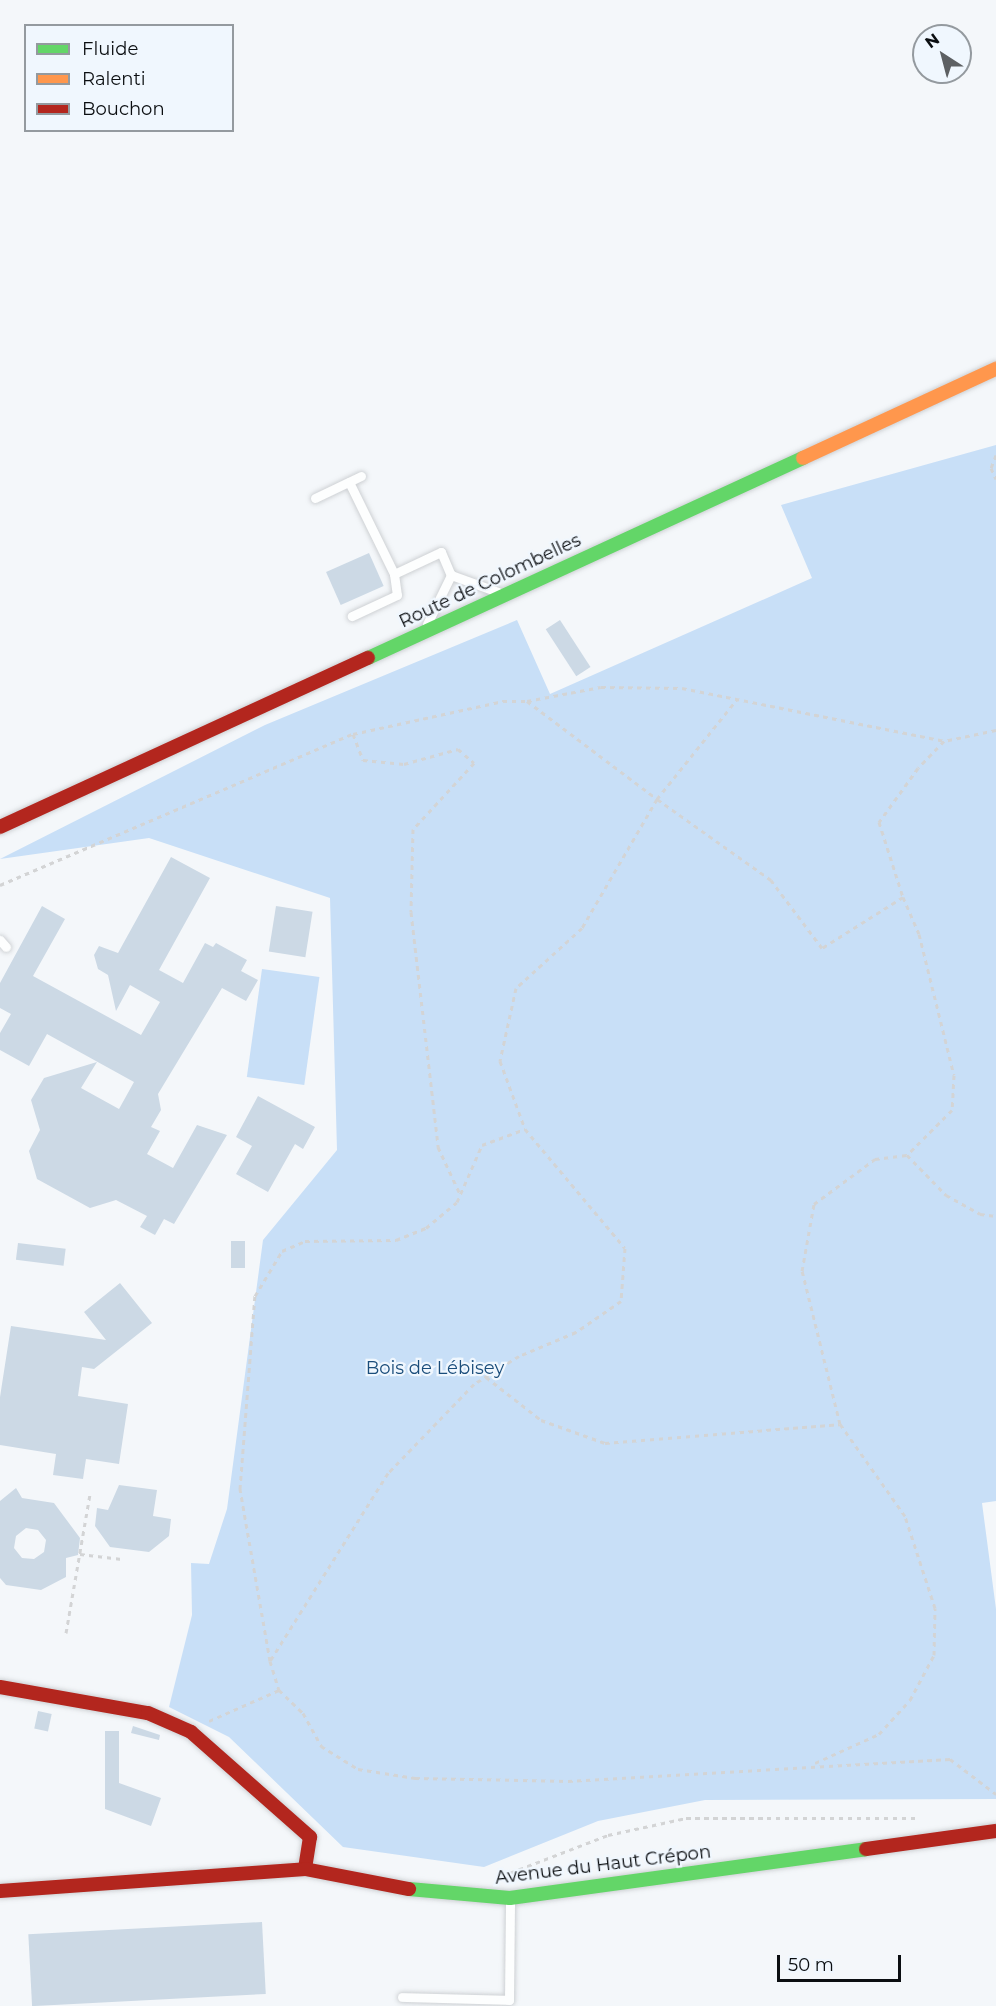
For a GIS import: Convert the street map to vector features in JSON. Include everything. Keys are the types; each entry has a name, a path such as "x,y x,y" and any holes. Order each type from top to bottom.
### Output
{"street":[{"name":"Route de Colombelles","path":"0,827 996,369"},
{"path":"0,1687 59,1700 148,1713 220,1752 310,1838 305,1869"},
{"name":"Avenue du Haut Crépon","path":"0,1891 305,1869 433,1893 510,1898 996,1831"}],"lane":[{"path":"315,498 361,476"},
{"path":"349,482 394,574 397,595 352,616"},
{"path":"394,574 441,552 452,575 505,594"},
{"path":"423,632 452,575"},
{"path":"402,1997 509,2000 510,1898"}],"path":[{"path":"996,454 991,468 996,479"},
{"path":"0,885 353,734 503,701 527,702 602,687 682,688 944,741 996,730"},
{"path":"270,1661 388,1473 486,1377 519,1356 576,1332 621,1301 626,1248 525,1129 500,1061 516,988 582,928 657,799 737,699"},
{"path":"527,702 771,880 822,948 903,897"},
{"path":"353,734 363,760 404,764 458,749 474,763 413,829 411,912 438,1147 460,1194"},
{"path":"812,1765 879,1734 910,1700 934,1655 935,1608 905,1516 840,1424 802,1271 814,1204 875,1159 907,1155 952,1110 954,1075 920,934 903,897 879,822 944,741"},
{"path":"525,1129 482,1145 460,1194 426,1228 396,1240 305,1241 282,1251 255,1296 240,1489 270,1661 279,1690 340,1762 415,1778 568,1781 812,1765 950,1759 996,1794"},
{"path":"907,1155 946,1195 996,1216"},
{"path":"486,1377 541,1420 605,1443 840,1424"},
{"path":"66,1633 90,1494"},
{"path":"80,1554 122,1559"},
{"path":"208,1721 279,1690"},
{"path":"491,1879 608,1835 686,1818 920,1818"}],"green space":[{"name":"Bois de Lébisey","path":"996,445 996,1501 982,1503 996,1609 996,1799 705,1800 598,1821 484,1867 343,1847 229,1737 169,1707 192,1615 191,1563 209,1564 227,1509 263,1240 337,1150 330,898 149,838 0,859 265,725 517,620 550,694 812,578 781,505"},
{"path":"262,969 319,977 304,1085 247,1077"}],"building":[{"path":"369,553 384,586 341,605 326,572"},
{"path":"560,620 590,667 576,676 546,629"},
{"path":"171,857 210,878 159,970 183,983 205,943 213,947 216,943 247,960 241,971 258,980 246,1001 222,988 158,1094 161,1110 151,1127 160,1131 147,1154 173,1168 197,1125 227,1135 174,1224 164,1219 155,1235 140,1227 147,1216 116,1200 90,1208 37,1179 29,1151 40,1130 31,1100 44,1078 97,1062 81,1088 119,1109 134,1082 47,1034 29,1066 0,1050 0,1033 11,1014 0,1008 0,983 42,906 65,919 33,976 141,1035 160,1002 130,985 116,1011 108,975 98,969 94,955 99,946 118,953"},
{"path":"276,906 313,912 305,957 269,951"},
{"path":"258,1096 315,1127 303,1149 295,1144 268,1192 236,1174 252,1146 236,1137"},
{"path":"231,1241 245,1241 245,1268 231,1268"},
{"path":"18,1243 66,1249 64,1266 16,1260"},
{"path":"120,1283 152,1323 94,1369 82,1367 78,1396 128,1404 119,1464 86,1459 83,1479 53,1475 56,1454 0,1445 0,1397 11,1326 106,1340 84,1312"},
{"path":"119,1485 157,1490 153,1516 171,1519 169,1536 149,1552 110,1547 95,1526 97,1508 108,1510"},
{"path":"16,1488 22,1498 54,1503 80,1538 78,1555 66,1558 66,1577 41,1590 6,1585 0,1578 0,1501","holes":["26,1528 38,1530 46,1540 44,1552 34,1559 22,1558 14,1548 16,1536"]},
{"path":"38,1711 52,1714 48,1732 34,1729"},
{"path":"133,1726 160,1735 159,1740 131,1733"},
{"path":"105,1731 119,1731 119,1783 161,1798 151,1826 105,1809"},
{"path":"262,1922 266,1994 32,2006 28,1934"}],"traffic: fast":[{"path":"368,658 803,458"},
{"path":"409,1889 510,1898 866,1849"}],"traffic: slow":[{"path":"803,458 996,369"}],"traffic: jam":[{"path":"0,827 368,658"},
{"path":"0,1687 148,1713 191,1732 310,1837 305,1869"},
{"path":"866,1849 996,1831"},
{"path":"0,1891 305,1869 409,1889"}]}
